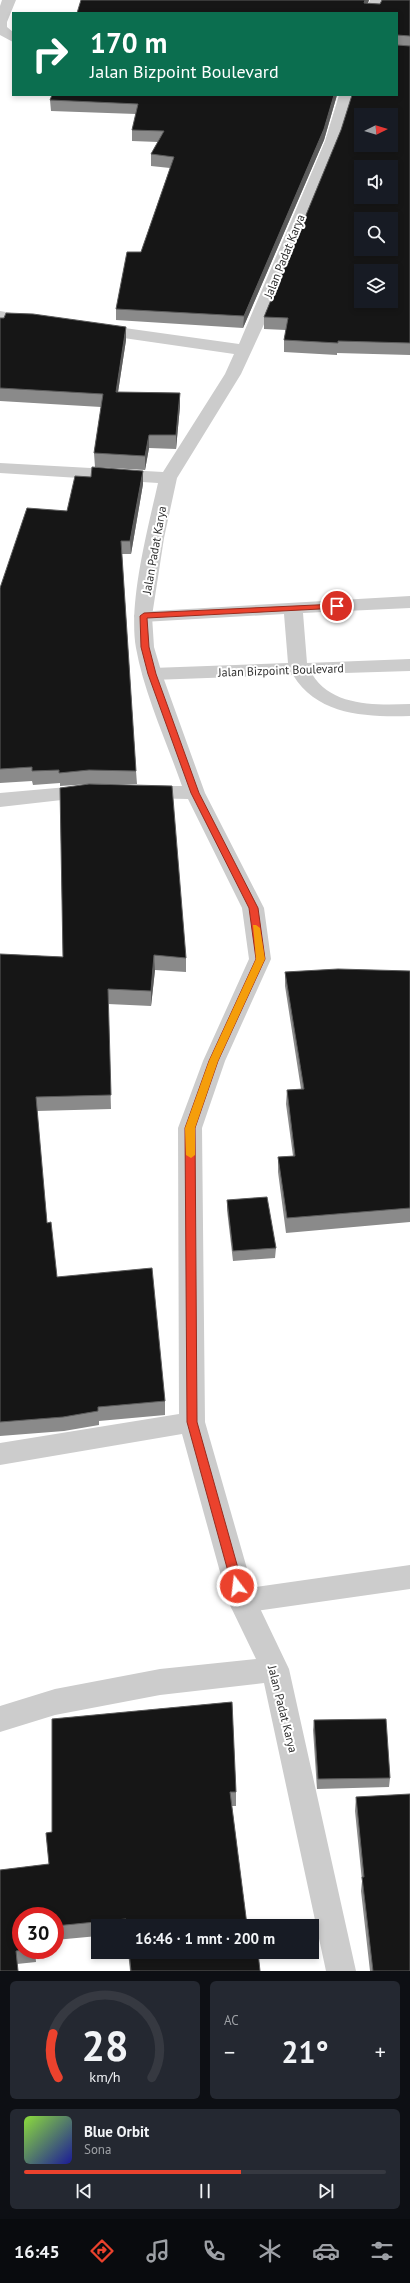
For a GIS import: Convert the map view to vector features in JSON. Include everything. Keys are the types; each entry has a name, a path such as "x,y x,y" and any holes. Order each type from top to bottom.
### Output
{"street":[{"path":"10,0 0,22 1,29 12,37"},
{"path":"372,12 377,0"},
{"name":"Jalan Padat Karya","path":"341,1971 275,1669 242,1601 192,1422 190,1128 214,1061 260,959 253,908 195,793 152,674 145,647 144,616 155,538 168,478 233,374 263,309 332,141 346,96"},
{"path":"0,316 46,322"},
{"path":"84,327 243,350"},
{"path":"0,468 168,478"},
{"path":"144,616 410,602"},
{"path":"293,608 299,669 315,691 348,708 375,711 410,710"},
{"name":"Jalan Bizpoint Boulevard","path":"152,674 410,665"},
{"path":"0,800 90,791 195,793"},
{"path":"0,1454 192,1422"},
{"path":"242,1601 410,1576"},
{"path":"0,1719 55,1702 160,1682 275,1669"}],"building":[{"path":"81,0 365,0 364,3 380,4 382,0 410,0 410,36 398,35 398,12 77,12"},
{"path":"398,45 410,46 410,343 338,341 338,343 284,340 288,318 264,317 341,130 352,96 398,96"},
{"path":"52,96 334,96 324,129 244,316 116,309 127,252 141,252 174,157 151,154 164,131 132,130 138,104 50,100"},
{"path":"6,313 33,314 126,327 116,392 180,393 176,435 149,435 145,456 94,453 103,394 0,388 0,318 4,318"},
{"path":"92,467 143,471 130,541 121,541 136,771 89,770 59,773 59,770 32,771 32,767 0,769 0,588 27,508 67,511 75,476 91,477"},
{"path":"89,784 172,786 186,958 154,955 151,991 108,989 111,1095 36,1097 47,1223 51,1222 57,1277 152,1268 165,1401 98,1407 98,1411 63,1417 0,1422 0,954 63,957 60,788"},
{"path":"338,969 410,971 410,1208 287,1218 278,1157 295,1156 287,1090 304,1089 285,972"},
{"path":"267,1197 276,1248 233,1251 227,1200"},
{"path":"232,1702 236,1792 230,1792 246,1919 91,1919 91,1922 64,1925 64,1907 12,1907 12,1959 17,1959 18,1971 0,1971 0,1870 49,1864 46,1833 52,1832 52,1719"},
{"path":"386,1719 390,1778 318,1779 314,1720"},
{"path":"410,1794 410,1971 373,1971 362,1877 364,1877 356,1797"},
{"path":"130,1959 259,1959 260,1971 131,1971"}],"slow traffic":[{"path":"191,1155 190,1128 214,1061 260,959 256,928"}],"route":[{"path":"237,1586 192,1422 190,1128 214,1061 260,959 253,908 195,793 152,674 145,647 144,616 337,606"}]}
